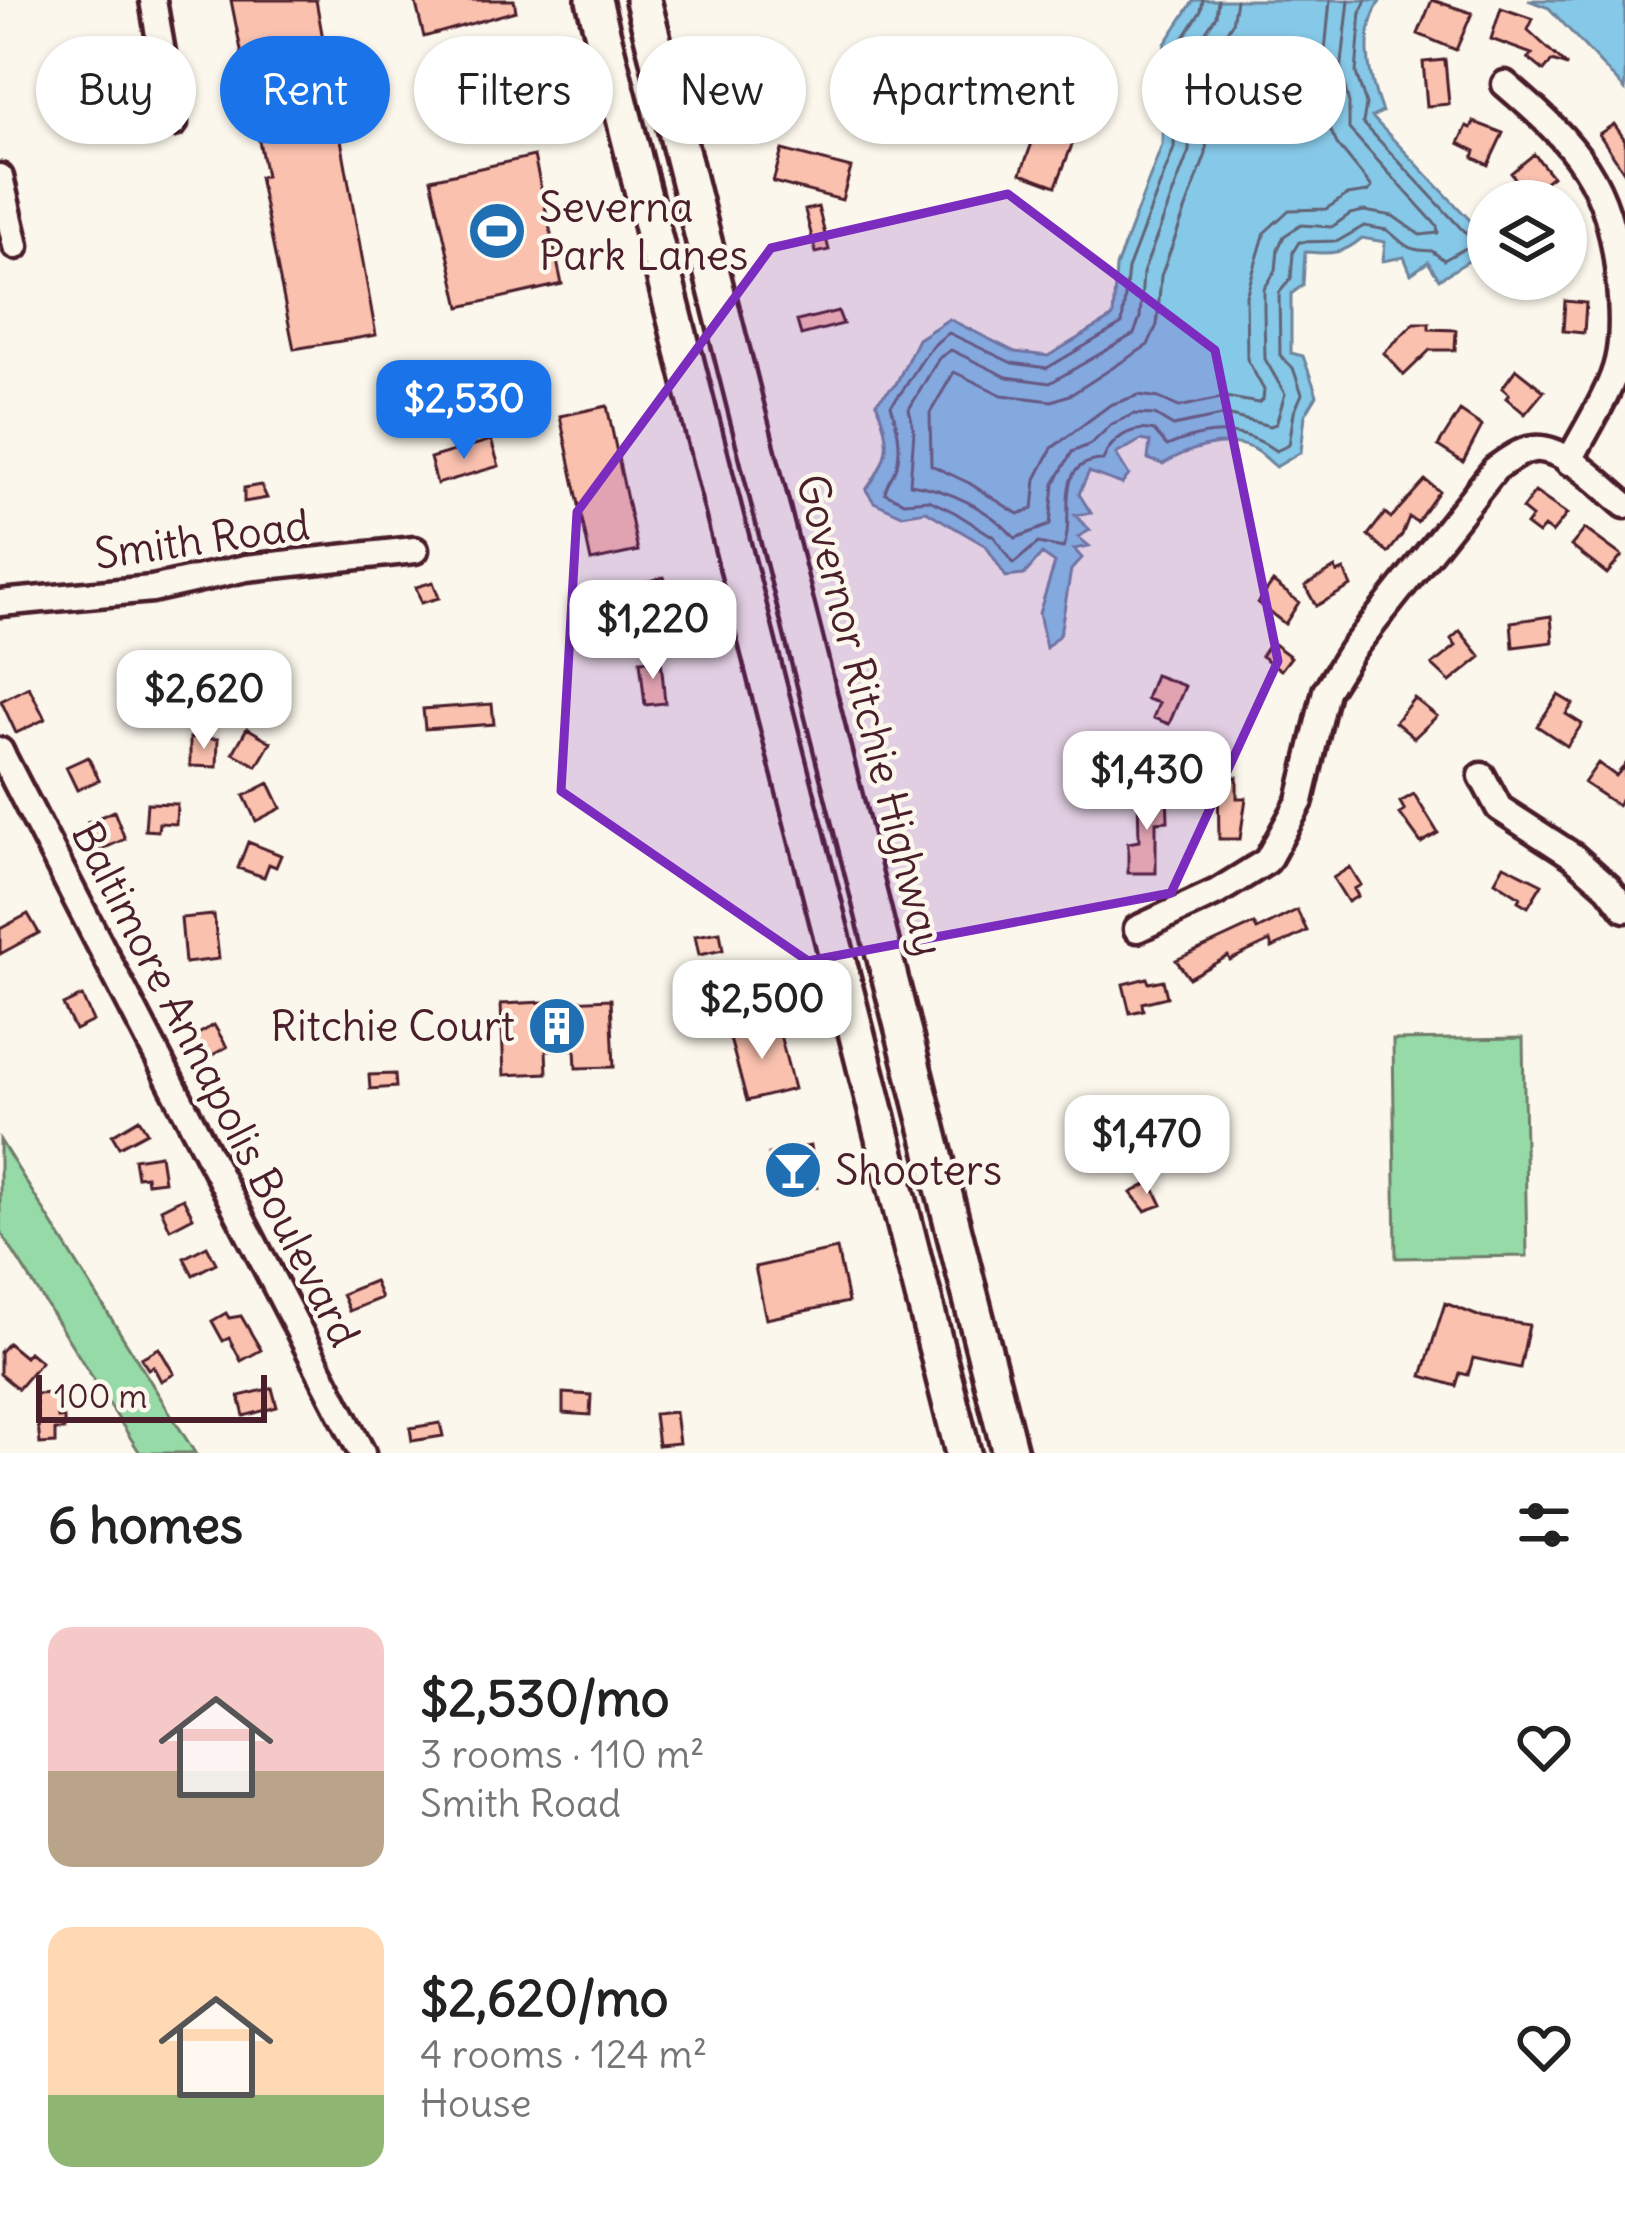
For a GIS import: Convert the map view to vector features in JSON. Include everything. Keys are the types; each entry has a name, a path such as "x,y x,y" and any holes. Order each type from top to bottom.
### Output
{"highway":[{"path":"594,0 963,1453"},
{"name":"Governor Ritchie Highway","path":"643,0 1010,1453"}],"street":[{"path":"153,0 159,36"},
{"path":"1505,84 1564,135 1598,186 1616,241 1621,301 1618,362 1569,461"},
{"path":"0,177 16,246"},
{"path":"1137,928 1217,892 1267,861 1300,801 1326,691 1351,651 1495,469 1516,454 1541,449 1569,461 1625,505"},
{"name":"Smith Road","path":"0,603 152,590 247,568 416,550"},
{"name":"Baltimore Annapolis Boulevard","path":"0,751 362,1453"},
{"path":"1482,776 1499,808 1573,856 1608,887 1625,910"}],"highlighted area":[{"path":"1008,194 1215,350 1278,661 1171,893 808,961 561,791 577,512 771,248"}],"green space":[{"path":"1523,1038 1527,1256 1396,1258 1393,1040"},
{"path":"0,1140 195,1453 140,1453 0,1231"}],"water":[{"path":"1194,0 1381,0 1368,41 1370,70 1382,112 1372,117 1467,217 1467,262 1439,279 1428,262 1411,274 1404,257 1383,261 1385,242 1362,238 1336,252 1305,252 1303,285 1291,294 1291,353 1303,356 1317,395 1305,415 1301,452 1276,467 1252,448 1218,444 1163,464 1148,459 1150,442 1141,440 1116,454 1129,475 1122,484 1089,472 1079,494 1091,513 1075,515 1090,530 1078,537 1089,546 1074,549 1082,558 1071,570 1060,634 1046,648 1039,613 1055,563 1042,554 1024,575 1006,577 986,546 926,511 902,515 874,502 866,490 886,448 876,402 896,384 918,339 949,319 1015,352 1048,356 1113,317 1116,267 1162,144 1346,144 1346,36 1170,36"},
{"path":"1528,0 1625,0 1625,90 1549,8"}],"building":[{"path":"231,0 316,0 322,36 238,36"},
{"path":"415,0 514,0 516,11 424,36"},
{"path":"1432,0 1472,13 1456,50 1418,34"},
{"path":"1501,8 1533,19 1528,30 1567,66 1552,61 1544,71 1528,58 1532,54 1491,39"},
{"path":"1445,60 1449,104 1427,106 1423,62"},
{"path":"1474,122 1503,133 1488,165 1459,143"},
{"path":"1614,124 1625,140 1625,173 1599,134"},
{"path":"260,144 342,144 376,335 294,349 259,177 266,176"},
{"path":"1032,144 1072,144 1056,186 1021,173"},
{"path":"782,150 851,168 842,200 773,182"},
{"path":"1534,154 1552,176 1516,180 1511,173"},
{"name":"Severna Park Lanes","path":"534,156 562,284 460,307 431,179"},
{"path":"818,207 829,250 816,253 805,210"},
{"path":"1565,301 1586,303 1584,333 1563,331"},
{"path":"838,311 843,324 801,335 797,321"},
{"path":"1414,323 1456,330 1455,350 1430,350 1404,375 1384,353"},
{"path":"1516,369 1544,391 1525,414 1506,398 1509,394 1502,388"},
{"path":"607,406 638,551 591,561 560,416"},
{"path":"1460,411 1482,426 1463,462 1438,446"},
{"path":"491,440 499,466 437,484 430,458"},
{"path":"1425,480 1439,491 1417,522 1409,517 1388,553 1368,535 1385,513 1391,518"},
{"path":"261,485 267,498 244,502 244,488"},
{"path":"1535,492 1567,514 1552,533 1544,527 1538,534 1526,525 1532,517 1522,509"},
{"path":"1585,529 1622,556 1607,574 1571,546"},
{"path":"1335,568 1337,573 1344,570 1351,586 1316,606 1305,586"},
{"path":"664,577 675,615 630,627 619,589"},
{"path":"433,582 439,598 421,603 416,587"},
{"path":"1273,582 1299,602 1285,624 1258,603"},
{"path":"1551,616 1553,642 1513,647 1511,622"},
{"path":"1460,631 1481,657 1450,682 1432,665 1456,646 1451,639"},
{"path":"1271,642 1291,657 1281,670 1261,656"},
{"path":"661,659 665,703 645,705 640,661"},
{"path":"1155,675 1185,686 1169,724 1153,718 1159,703 1146,699"},
{"path":"29,687 45,719 16,733 1,701"},
{"path":"1558,695 1573,704 1566,714 1582,724 1567,746 1537,726"},
{"path":"1414,698 1437,716 1414,738 1395,722"},
{"path":"492,704 494,724 425,729 423,709"},
{"path":"247,728 271,742 257,766 233,753"},
{"path":"190,738 218,739 217,767 190,766"},
{"path":"88,757 99,780 77,790 66,767"},
{"path":"1598,763 1616,776 1625,765 1625,794 1617,805 1584,783"},
{"path":"1218,777 1237,777 1237,798 1246,798 1240,839 1219,839"},
{"path":"269,783 281,808 256,821 244,796"},
{"path":"1167,793 1168,821 1156,822 1156,873 1128,873 1128,843 1139,841 1138,794"},
{"path":"1414,794 1438,833 1421,843 1400,814 1405,811 1400,802"},
{"path":"147,803 177,804 176,824 159,823 158,831 145,830"},
{"path":"114,811 125,839 100,850 88,822"},
{"path":"248,842 281,855 276,867 269,864 264,877 238,868"},
{"path":"1504,865 1542,884 1528,907 1495,881"},
{"path":"1350,867 1361,885 1354,889 1358,896 1348,902 1333,878"},
{"path":"1297,910 1307,931 1272,948 1270,941 1230,960 1228,956 1189,978 1176,960 1254,924 1257,930"},
{"path":"28,914 39,933 0,954 0,929"},
{"path":"214,915 219,959 185,963 181,918"},
{"path":"720,932 723,950 699,955 695,936"},
{"path":"1147,978 1149,983 1163,980 1167,997 1142,1003 1143,1010 1130,1013 1123,984"},
{"path":"82,996 93,1021 75,1030 63,1005"},
{"name":"Ritchie Court","path":"611,999 614,1067 576,1068 575,1049 546,1050 547,1073 504,1075 501,1004"},
{"path":"777,1023 794,1089 747,1101 729,1035"},
{"path":"214,1025 227,1047 205,1059 193,1037"},
{"path":"395,1074 396,1087 370,1089 369,1075"},
{"path":"139,1119 147,1132 119,1147 112,1135"},
{"name":"Shooters","path":"810,1146 817,1187 776,1194 769,1154"},
{"path":"160,1155 164,1181 147,1183 146,1176 137,1177 134,1159"},
{"path":"1151,1182 1162,1205 1145,1211 1131,1193"},
{"path":"183,1198 193,1217 170,1229 161,1209"},
{"path":"207,1246 216,1263 193,1275 184,1258"},
{"path":"837,1249 848,1302 766,1319 755,1267"},
{"path":"374,1281 381,1298 349,1311 342,1294"},
{"path":"1445,1303 1483,1318 1529,1325 1520,1368 1473,1358 1468,1375 1460,1373 1456,1386 1422,1376"},
{"path":"226,1313 229,1318 241,1316 261,1350 241,1361 229,1338 223,1341 212,1321"},
{"path":"8,1343 25,1357 29,1352 41,1362 18,1389 0,1374 0,1352"},
{"path":"159,1348 174,1374 161,1381 153,1366 148,1369 141,1358"},
{"path":"272,1388 277,1407 244,1416 239,1396"},
{"path":"57,1393 58,1418 64,1418 64,1430 55,1430 55,1443 40,1444 35,1394"},
{"path":"563,1393 591,1395 590,1415 563,1413"},
{"path":"675,1412 679,1443 658,1445 654,1414"},
{"path":"440,1423 443,1436 412,1441 410,1428"}],"place":[{"name":"Severna Park Lanes","path":"497,231"},
{"name":"Ritchie Court","path":"557,1026"},
{"name":"Shooters","path":"793,1170"}]}
